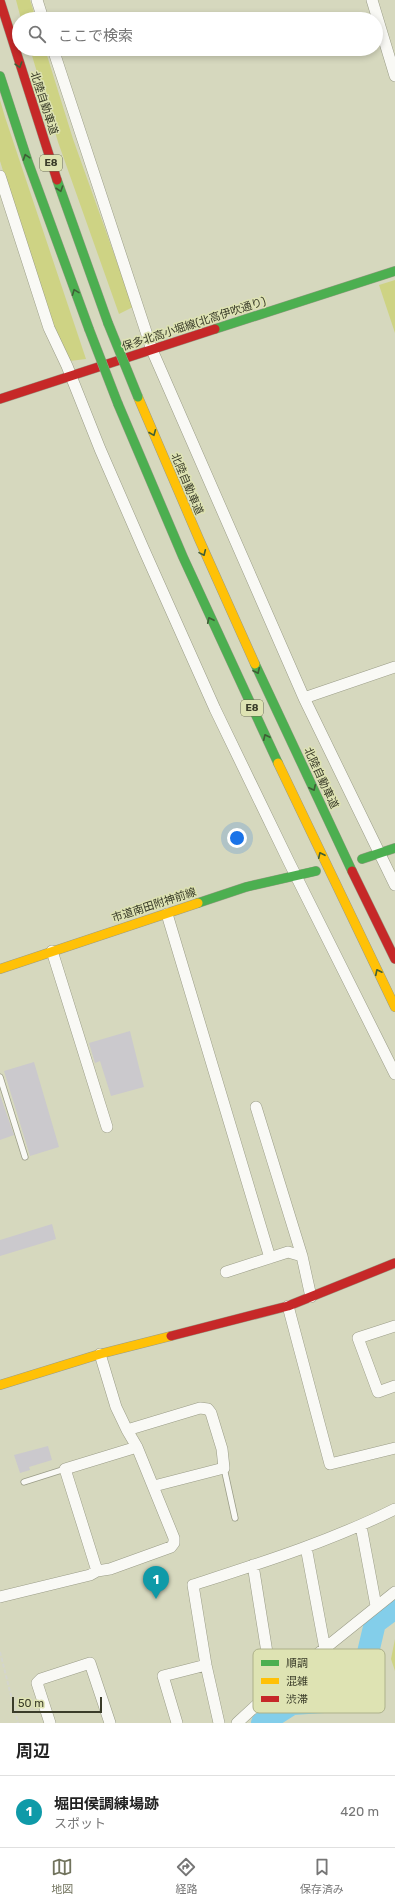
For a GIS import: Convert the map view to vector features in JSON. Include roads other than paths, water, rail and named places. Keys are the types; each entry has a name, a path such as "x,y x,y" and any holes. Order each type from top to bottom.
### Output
{"main road":[{"name":"北陸自動車道","path":"0,1 12,40"},
{"name":"北陸自動車道","path":"17,56 48,155 108,322 138,397 203,551 244,642 395,959"},
{"name":"E8","path":"0,76 28,162 89,329 118,404 182,558 395,1007"},
{"name":"保多北高小堀線(北高伊吹通り)","path":"0,399 395,271"},
{"path":"362,859 378,852 395,848"},
{"name":"市道南田附神前線","path":"0,969 246,887 316,871"},
{"path":"0,1385 100,1354 288,1306 395,1262"}],"street":[{"path":"37,0 41,12"},
{"path":"372,0 376,12"},
{"path":"383,36 395,76"},
{"path":"55,56 152,350 304,698 378,852 395,884"},
{"path":"0,176 49,328 71,376 100,449 193,658 296,876 395,1074"},
{"path":"304,698 395,667"},
{"path":"167,914 270,1258"},
{"path":"52,951 107,1127"},
{"path":"256,1107 302,1256 311,1297"},
{"path":"226,1272 288,1252 302,1256"},
{"path":"288,1306 330,1464 395,1448"},
{"path":"395,1326 358,1338 378,1392 395,1386"},
{"path":"0,1597 90,1575 97,1571 110,1569 173,1545 174,1538 154,1486 137,1447 116,1407 100,1354"},
{"path":"127,1430 200,1408 205,1408 212,1415 222,1449 224,1468 154,1486"},
{"path":"97,1571 65,1469 137,1447"},
{"path":"218,1723 206,1665 193,1585 306,1547 361,1526 395,1509"},
{"path":"361,1526 376,1606"},
{"path":"306,1547 325,1649 395,1592"},
{"path":"253,1566 266,1649"},
{"path":"50,1723 37,1683 41,1679 90,1663 110,1723"},
{"path":"177,1723 163,1676 206,1665"},
{"path":"237,1723 253,1708"}],"lane":[{"path":"0,1077 25,1157"},
{"path":"224,1468 235,1518"},
{"path":"24,1482 65,1469"}],"waterway":[{"path":"369,1649 375,1623 395,1608"},
{"path":"262,1723 278,1713"}],"place":[{"name":"堀田侯調練場跡","path":"156,1599"}]}
